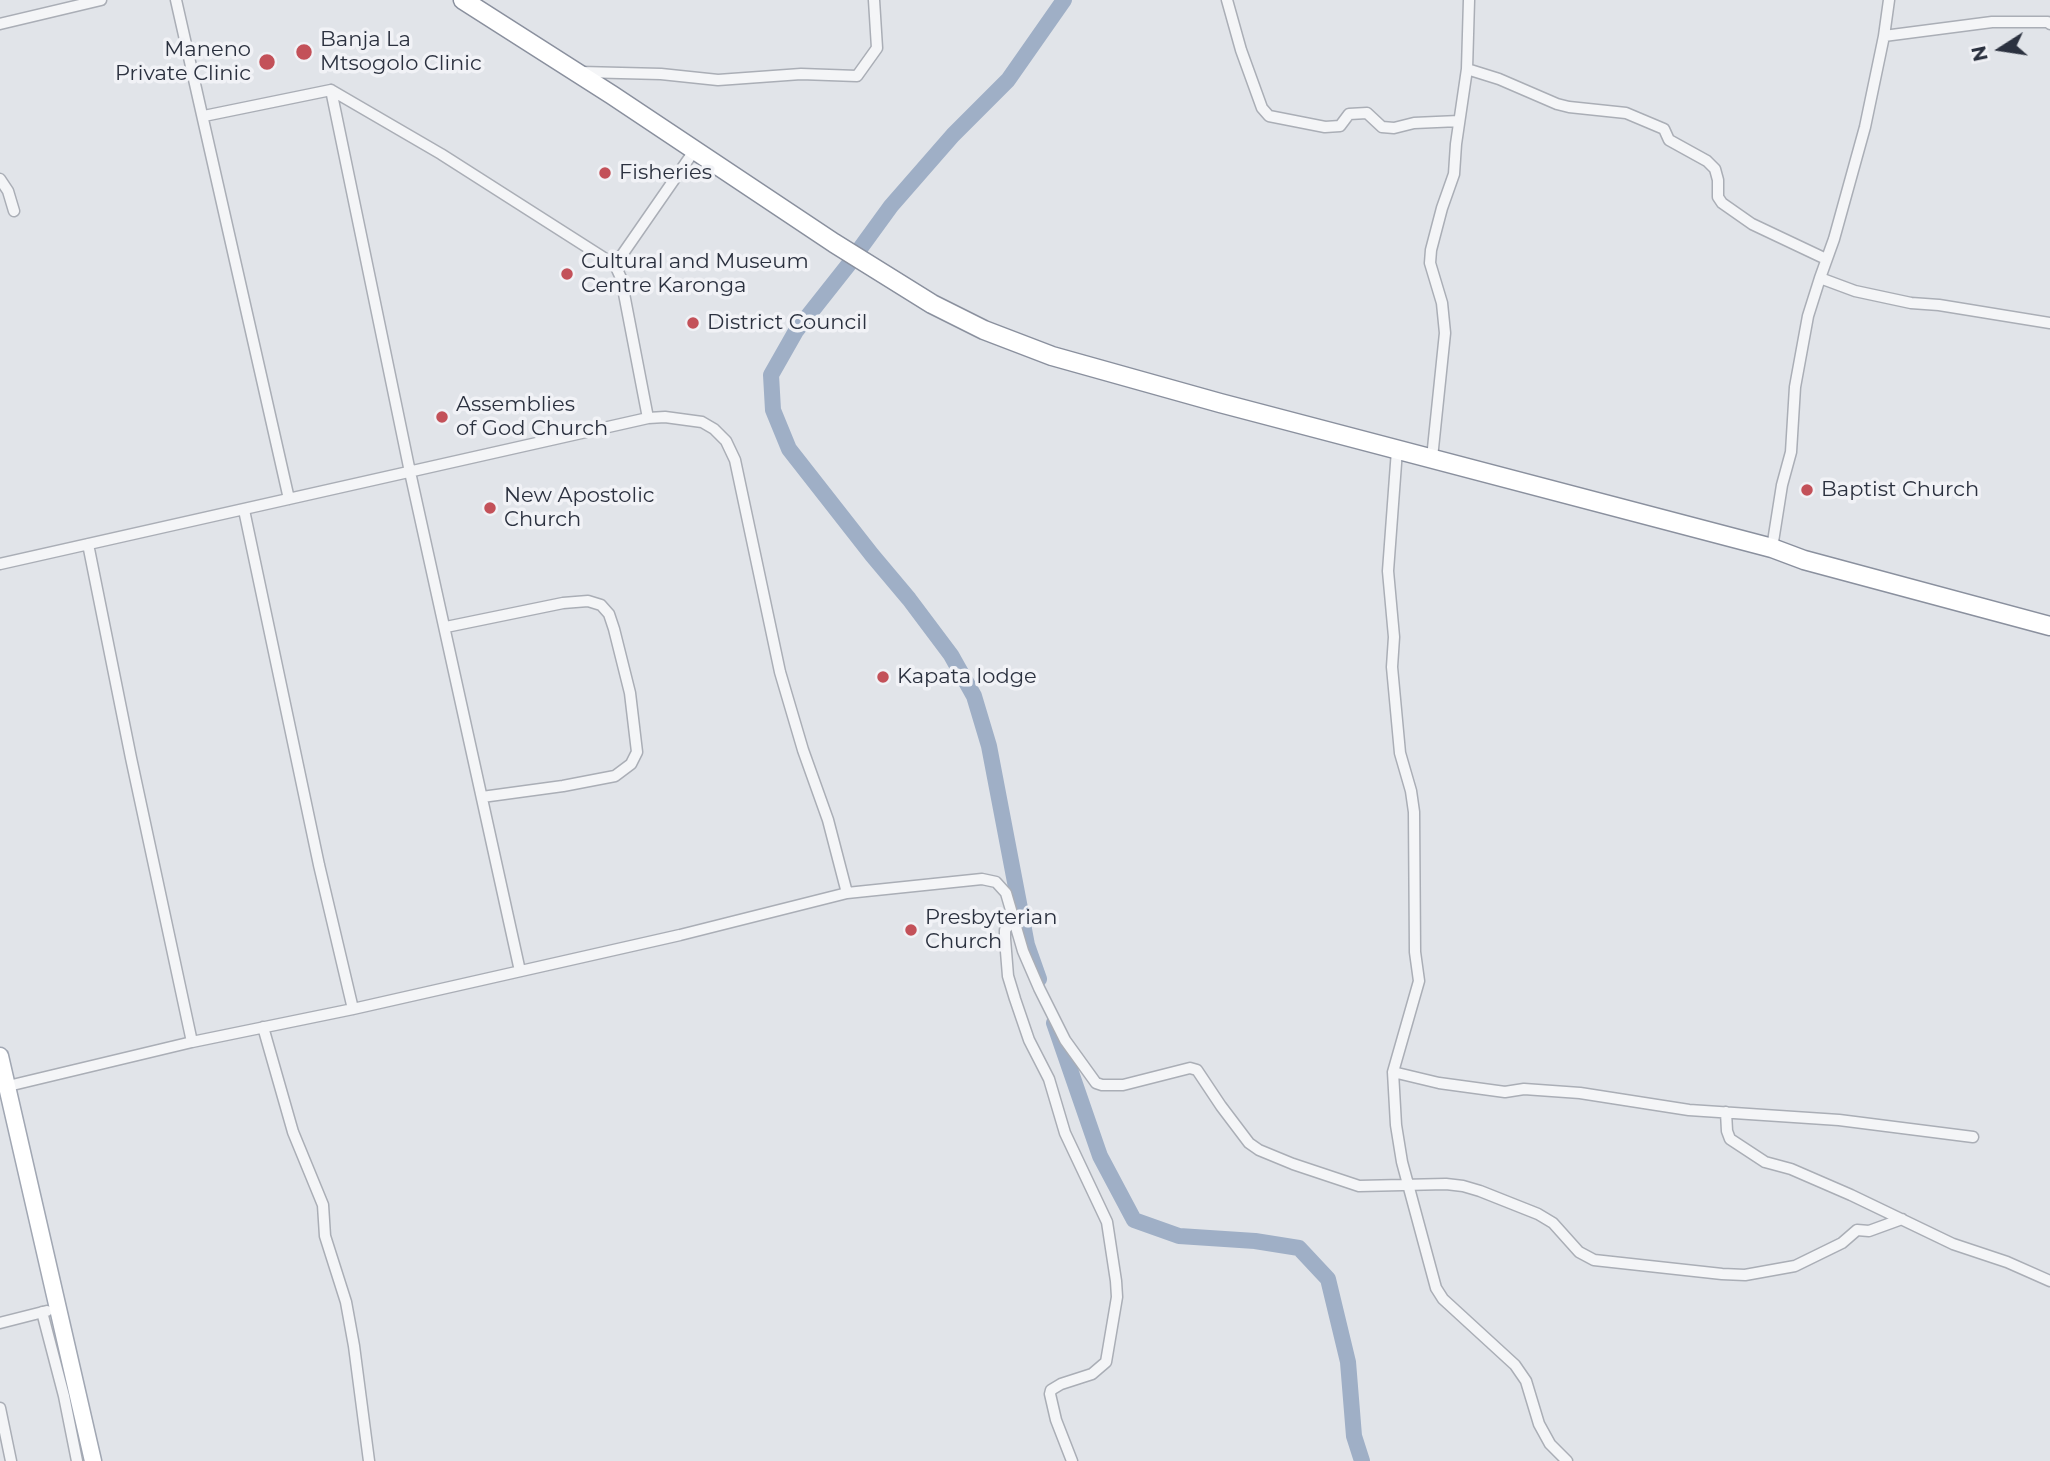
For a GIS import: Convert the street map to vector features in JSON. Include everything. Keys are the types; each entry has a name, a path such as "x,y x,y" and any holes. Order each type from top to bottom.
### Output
{"highway":[{"path":"463,0 866,263 953,315 984,330 1052,356 1772,548 2050,626"}],"main road":[{"path":"0,1056 50,1310 93,1461"}],"street":[{"path":"0,24 69,3 101,0"},
{"path":"176,0 289,499"},
{"path":"575,72 661,74 718,80 801,74 858,76 877,48 874,0"},
{"path":"1227,0 1262,108 1269,116 1317,127 1340,126 1349,114 1367,113 1382,127 1459,121"},
{"path":"1432,458 1445,333 1442,303 1430,263 1431,250 1454,174 1467,69 1469,0"},
{"path":"1772,548 1782,485 1791,452 1795,387 1808,316 1834,239 1865,127 1889,0"},
{"path":"1884,36 1992,22 2050,24"},
{"path":"1467,69 1499,79 1557,104 1626,113 1664,129 1670,140 1707,161 1715,169 1718,197 1722,203 1752,224 1826,259"},
{"path":"204,116 331,90 441,154 615,265 621,278 648,418"},
{"path":"331,90 410,472 520,971"},
{"path":"615,265 694,151"},
{"path":"0,179 8,191 14,211"},
{"path":"1820,278 1855,290 1911,303 2050,323"},
{"path":"0,564 648,418 666,417 702,422 726,441 735,460 780,672 803,750 828,820 848,893"},
{"path":"1397,450 1389,558 1394,637 1392,667 1400,753 1414,812 1415,952 1419,981 1393,1072 1396,1125 1408,1186 1436,1288 1443,1299 1515,1365 1526,1381 1539,1424 1550,1444 1567,1461"},
{"path":"244,510 316,851 353,1009"},
{"path":"88,544 192,1042"},
{"path":"446,626 563,603 588,601 601,605 609,614 614,629 630,693 637,752 631,764 615,776 482,797"},
{"path":"4,1087 192,1042 353,1009 680,935 848,893 982,879 1001,885 1006,893 1039,988 1065,1040 1096,1083 1123,1085 1190,1068 1197,1070 1236,1127 1259,1150 1349,1184 1454,1185 1480,1191 1553,1223 1579,1252 1594,1260 1722,1274 1745,1275 1795,1266 1842,1243 1857,1230 1869,1231 1902,1219"},
{"path":"1013,919 1005,930 1005,948 1015,999 1029,1040 1049,1079 1065,1133 1107,1222 1116,1281 1117,1297 1106,1362 1092,1374 1061,1384 1051,1390 1050,1394 1056,1420 1072,1461"},
{"path":"263,1027 293,1132 323,1205 325,1236 346,1302 354,1346 369,1461"},
{"path":"1393,1072 1439,1083 1506,1092 1524,1089 1567,1092 1689,1110 1822,1119 1973,1137"},
{"path":"1726,1112 1729,1138 1765,1162 1791,1169 1953,1244 2007,1262 2050,1281"},
{"path":"0,1323 50,1310 77,1461"},
{"path":"0,1408 11,1461"}],"waterway":[{"path":"859,250 891,206 953,135 1008,80 1064,0"},
{"path":"849,264 796,331 771,375 773,410 789,449 951,655 974,696 989,746 1027,945 1039,979"},
{"path":"1054,1023 1100,1156 1134,1220 1179,1236 1255,1241 1299,1248 1328,1279 1348,1362 1354,1436 1362,1461"}],"place":[{"name":"Banja La Mtsogolo Clinic","path":"304,52"},
{"name":"Maneno Private Clinic","path":"267,62"},
{"name":"Fisheries","path":"605,173"},
{"name":"Cultural and Museum Centre Karonga","path":"567,274"},
{"name":"District Council","path":"693,323"},
{"name":"Assemblies of God Church","path":"442,417"},
{"name":"Baptist Church","path":"1807,490"},
{"name":"New Apostolic Church","path":"490,508"},
{"name":"Kapata lodge","path":"883,677"},
{"name":"Presbyterian Church","path":"911,930"}]}
